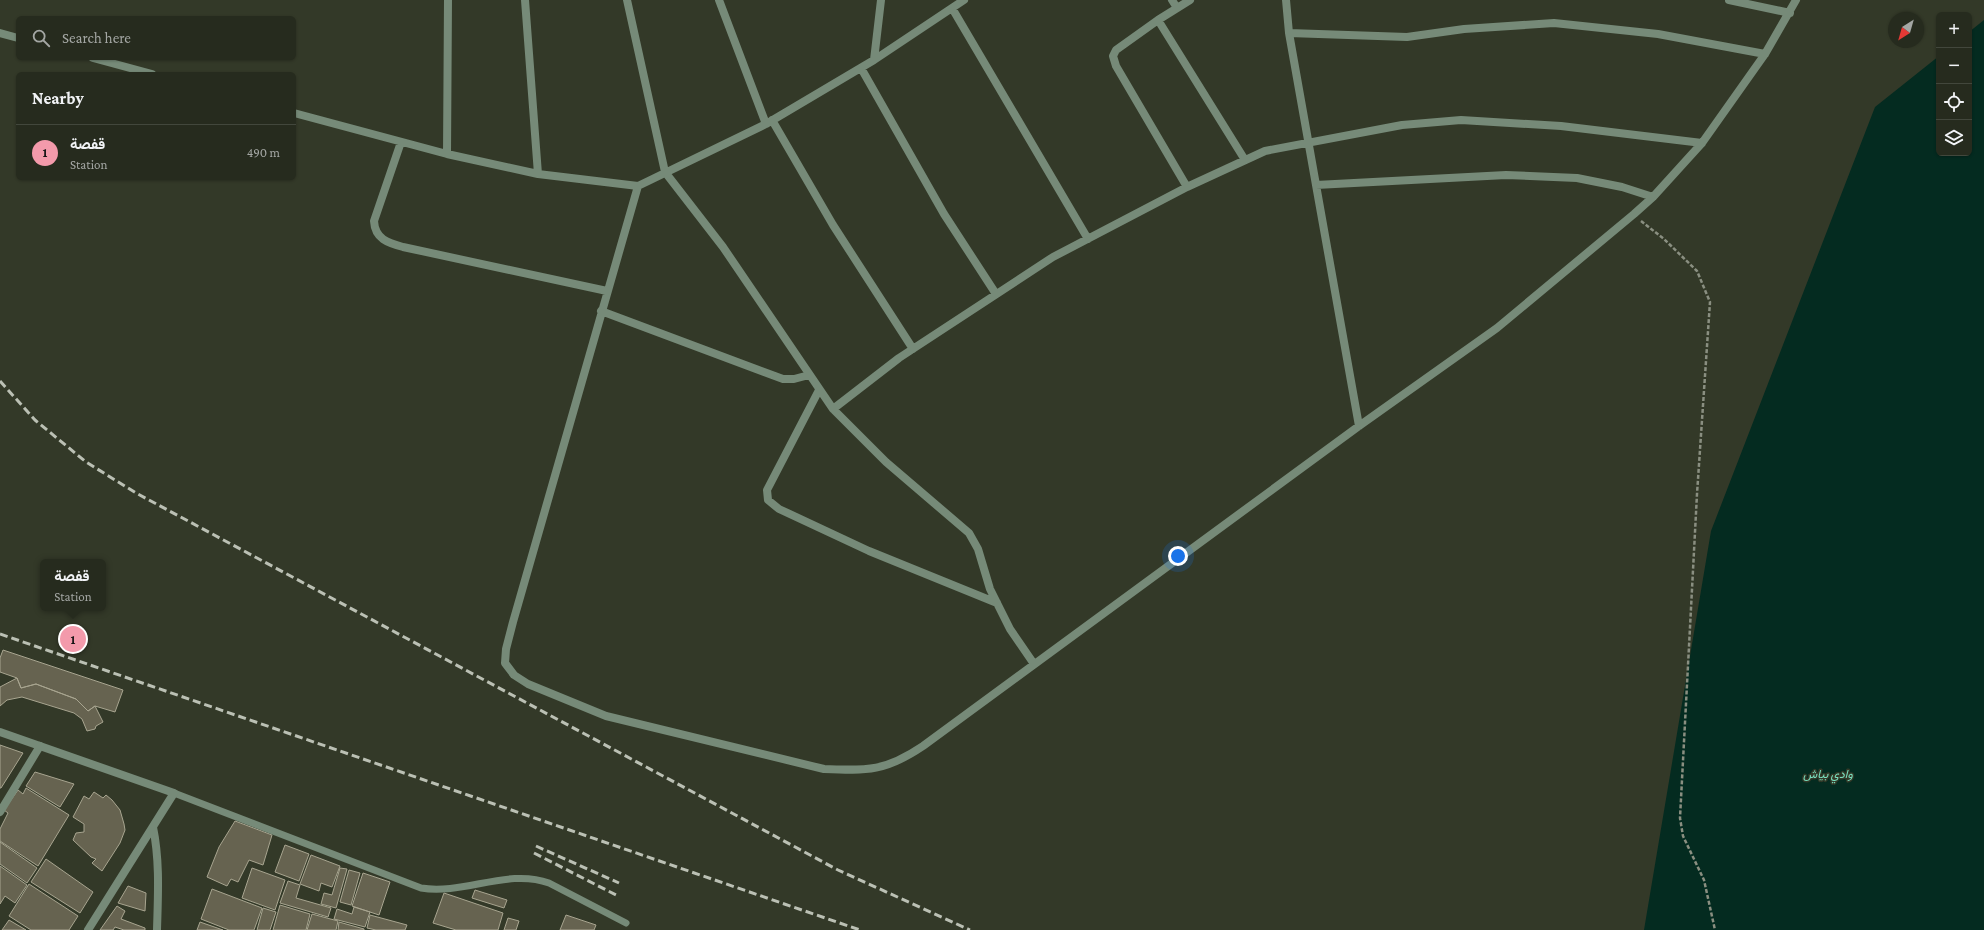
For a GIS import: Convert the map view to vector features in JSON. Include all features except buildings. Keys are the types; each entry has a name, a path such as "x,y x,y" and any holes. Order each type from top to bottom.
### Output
{"street":[{"path":"446,154 448,0"},
{"path":"525,0 538,174"},
{"path":"627,0 665,172 722,247 833,409 886,462 969,533 978,549 990,589 1010,629 1034,664"},
{"path":"719,0 769,122 913,349"},
{"path":"874,60 881,0"},
{"path":"296,114 446,154 538,174 638,186 769,122 874,60 964,0"},
{"path":"1172,0 1177,8"},
{"path":"1187,187 1114,60 1116,50 1158,20 1190,0"},
{"path":"1286,0 1289,33 1310,143 1316,185 1359,426"},
{"path":"1729,0 1790,13"},
{"path":"638,186 601,311 506,649 505,664 514,675 541,689 606,716 824,769 854,770 882,768 905,759 1359,426 1497,328 1634,214 1653,197 1702,143 1765,54 1790,13 1796,0"},
{"path":"952,8 1088,239"},
{"path":"1158,20 1245,160"},
{"path":"1289,33 1407,37 1464,29 1554,23 1658,34 1765,54"},
{"path":"0,33 16,37"},
{"path":"100,60 145,72"},
{"path":"861,68 944,214 996,294"},
{"path":"833,409 913,349 1053,257 1187,187 1265,151 1290,145 1310,143 1402,125 1461,120 1561,126 1702,143"},
{"path":"401,142 374,221 375,230 384,241 403,248 607,291"},
{"path":"1316,185 1506,175 1577,178 1622,187 1653,197"},
{"path":"601,311 784,379 794,379 809,375"},
{"path":"819,390 767,490 768,500 780,509 869,552 997,603"},
{"path":"0,732 174,793 88,930"},
{"path":"0,812 40,746"},
{"path":"153,827 159,867 157,930"}],"lane":[{"path":"174,793 421,888 437,891 521,878 535,878 549,883 626,923"}],"path":[{"path":"1634,214 1664,239 1697,271 1710,302 1697,494 1680,818 1683,836 1704,880 1715,930"}],"water":[{"name":"وادي بياش","path":"1984,20 1984,930 1644,930 1711,531 1875,107 1936,58 1936,156 1972,156 1972,30"}],"railway":[{"path":"0,381 35,420 86,462 136,493 838,870 970,930"},
{"path":"0,634 860,930"},
{"path":"536,846 619,883"},
{"path":"534,853 618,896"}],"place":[{"name":"قفصة","path":"73,639"}]}
